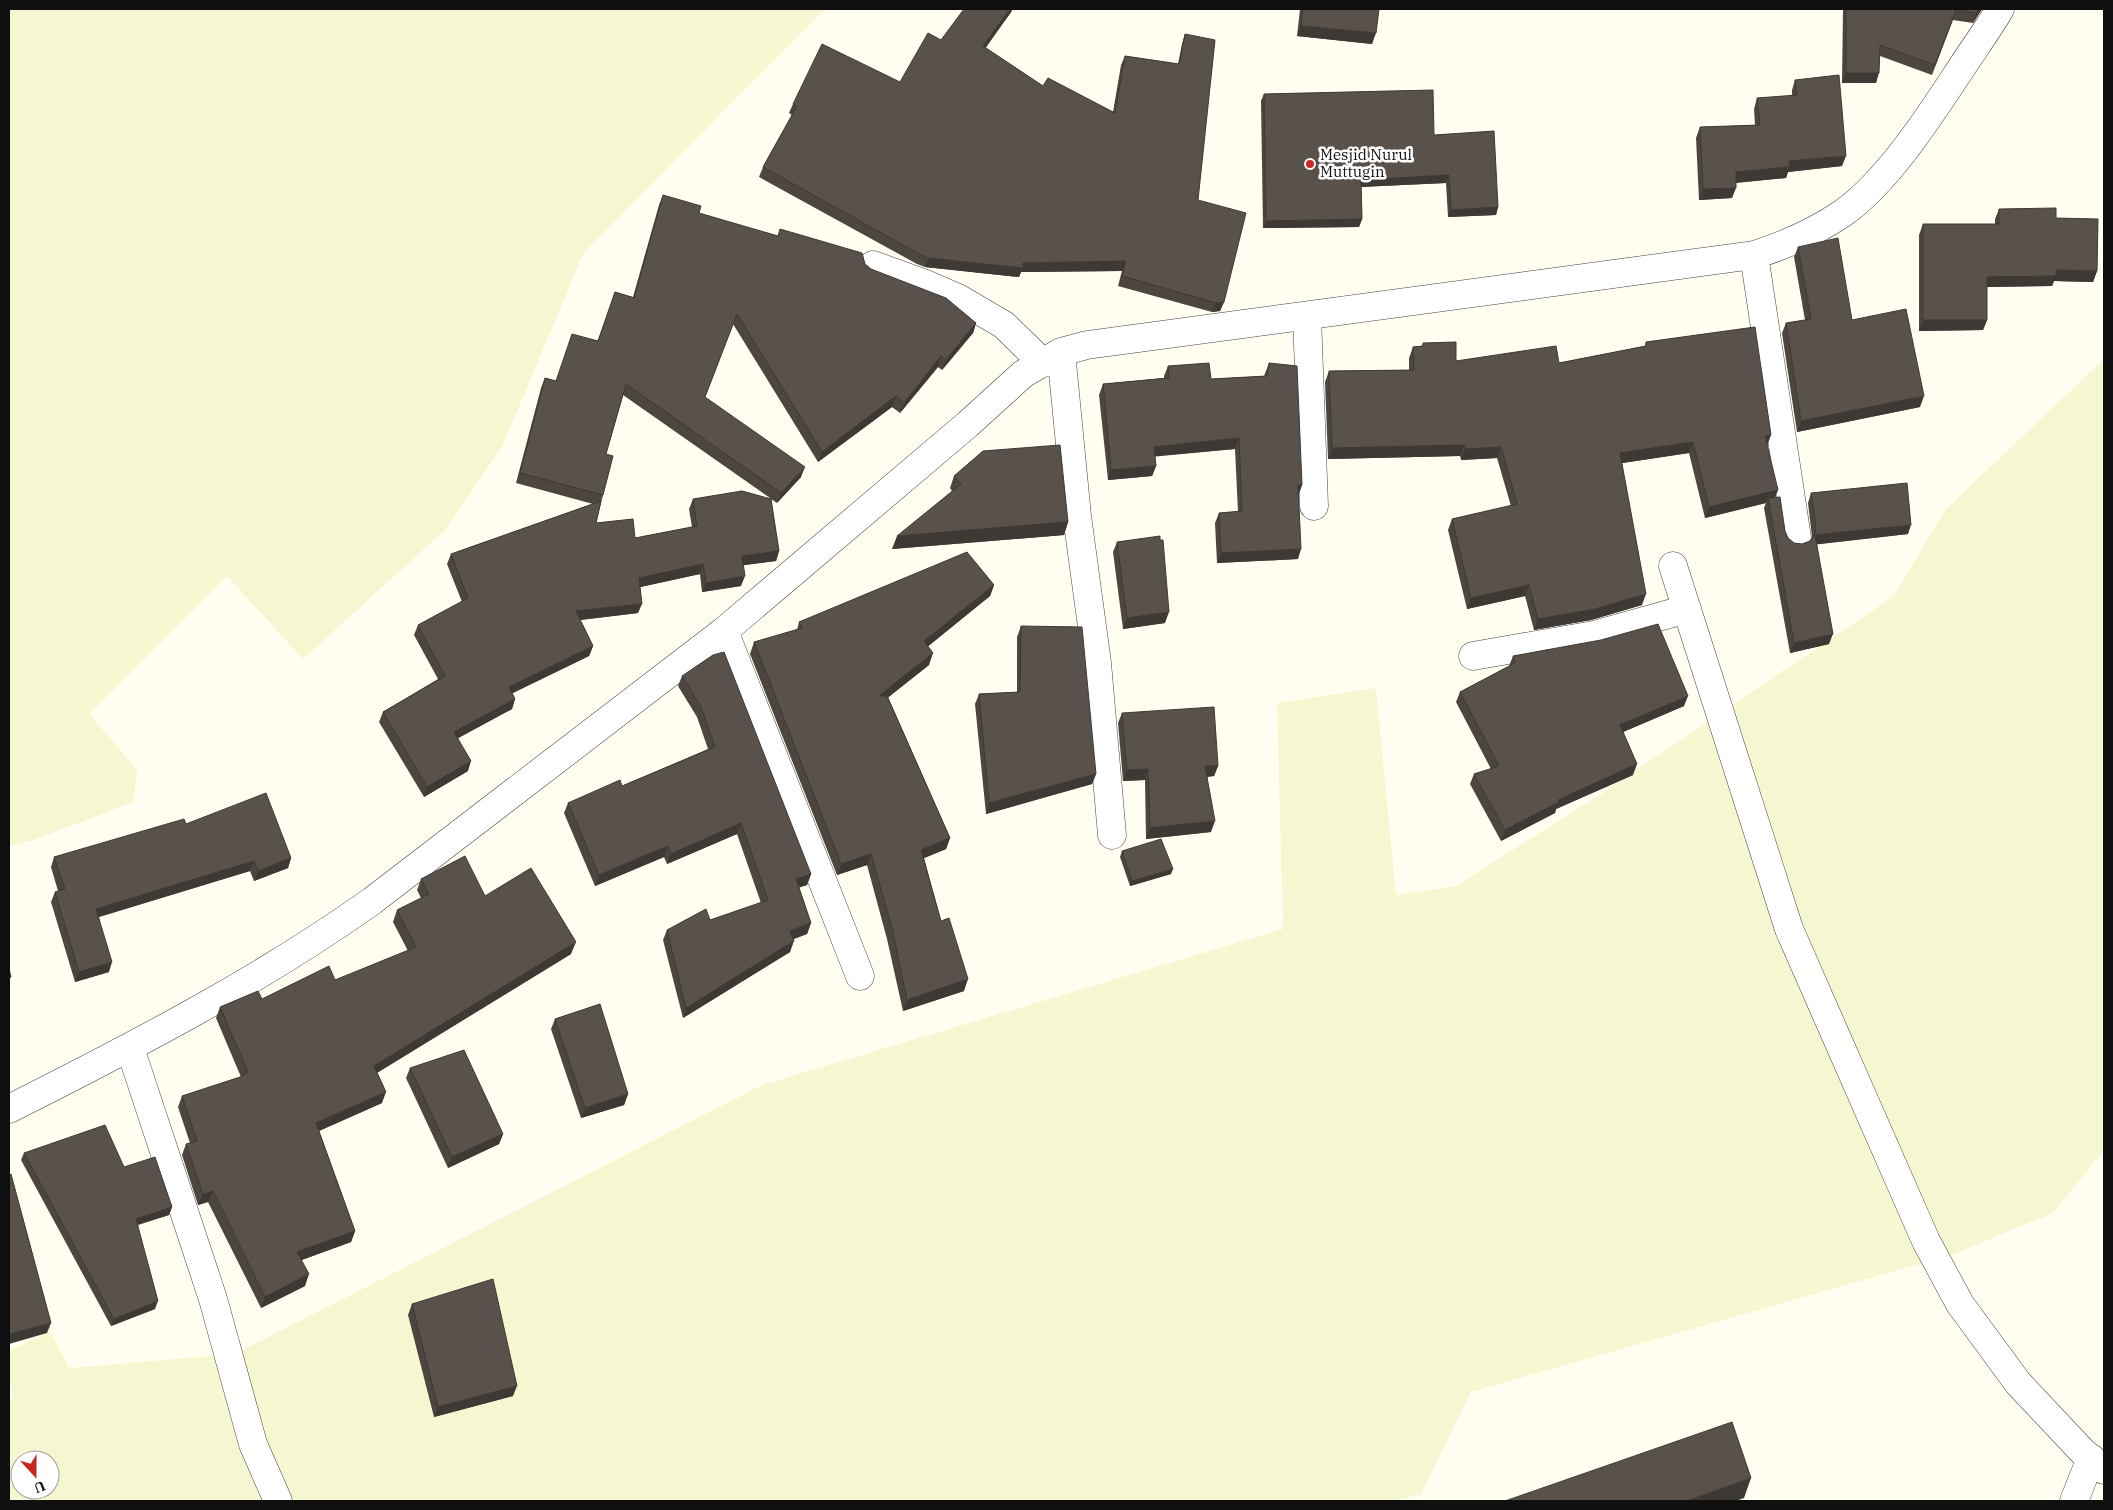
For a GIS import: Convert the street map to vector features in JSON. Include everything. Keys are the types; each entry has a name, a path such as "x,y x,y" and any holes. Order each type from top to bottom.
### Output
{"street":[{"path":"9,1109 130,1048 243,985 327,933 413,871 724,631 968,424 1023,374 1052,358 1087,345 1754,255 1782,246 1814,231 1844,212 1874,186 1929,117 2000,9"},
{"path":"1754,255 1797,538"},
{"path":"873,265 958,298 1004,325 1052,358 1098,663 1112,835"},
{"path":"1307,316 1314,506"},
{"path":"1673,566 1789,928 1926,1241 1960,1304 2018,1382 2097,1464 2074,1501"},
{"path":"1472,656 1594,635 1687,609"},
{"path":"724,631 860,976"},
{"path":"130,1048 213,1299 253,1444 278,1501"}],"green space":[{"path":"9,9 825,9 584,252 502,447 445,530 303,659 227,576 89,714 137,770 133,802 34,840 9,846"},
{"path":"2104,359 2104,1150 2053,1213 1954,1254 1471,1392 1421,1494 1395,1501 9,1501 9,1402 13,1399 9,1377 9,1351 50,1331 69,1368 235,1354 762,1085 1283,929 1277,703 1376,688 1396,895 1456,886 1601,794 1894,596 1946,509"}],"building":[{"path":"964,9 1010,9 983,46 1043,86 1048,78 1115,113 1125,56 1179,64 1185,34 1215,40 1198,200 1246,213 1224,302 1216,303 1122,276 1126,261 1023,263 1023,268 928,258 763,167 797,106 793,104 822,44 900,82 928,33 941,40"},
{"path":"1303,9 1379,9 1376,33 1301,26"},
{"path":"1846,9 1979,9 1976,13 1956,10 1935,65 1880,45 1879,73 1846,73"},
{"path":"1839,75 1846,156 1789,161 1790,167 1736,172 1736,188 1703,189 1700,127 1760,125 1757,98 1797,95 1795,80"},
{"path":"1433,90 1434,135 1494,131 1498,207 1451,210 1449,175 1361,180 1362,219 1266,221 1264,94"},
{"path":"663,195 701,206 699,213 778,236 780,229 862,253 865,264 871,269 946,298 976,323 946,360 941,356 904,403 896,396 822,452 737,314 705,397 805,467 781,493 626,384 606,454 613,456 603,495 520,473 545,378 556,381 572,334 598,341 615,292 634,298"},
{"path":"2056,208 2056,218 2098,219 2097,271 2056,270 2056,276 1987,277 1987,320 1923,320 1923,224 1999,224 1999,209"},
{"path":"1838,238 1852,320 1906,309 1924,396 1801,421 1786,323 1811,319 1798,247"},
{"path":"1755,327 1771,435 1765,436 1778,490 1709,507 1693,442 1620,453 1646,594 1595,609 1538,619 1529,585 1471,598 1452,519 1517,504 1501,447 1465,449 1464,445 1332,448 1329,371 1414,370 1413,347 1423,346 1423,343 1456,342 1456,361 1556,346 1559,363 1646,346 1646,342"},
{"path":"1209,363 1211,379 1267,376 1269,363 1297,366 1302,485 1298,485 1301,549 1221,553 1219,513 1242,511 1239,438 1154,447 1156,466 1111,470 1103,384 1169,378 1168,366"},
{"path":"1060,445 1068,522 897,536 961,484 954,476 983,451"},
{"path":"1907,483 1911,525 1815,535 1833,634 1794,643 1768,498 1780,497 1785,531 1788,538 1794,543 1802,544 1810,541 1815,533 1816,526 1811,493"},
{"path":"742,491 771,499 779,551 742,556 745,576 706,583 703,564 639,578 642,604 576,611 593,646 509,687 515,699 454,732 471,761 427,787 383,712 445,676 418,625 468,598 451,554 601,501 596,523 633,519 635,538 697,526 693,499"},
{"path":"1160,536 1160,540 1163,540 1169,612 1127,618 1117,542"},
{"path":"967,552 994,585 924,641 933,653 879,696 887,696 950,838 921,850 941,921 949,918 968,979 907,1000 892,928 871,854 841,864 754,642 802,628 799,622"},
{"path":"1658,624 1688,696 1620,725 1637,764 1558,800 1559,802 1505,830 1474,774 1499,766 1460,692 1515,663 1513,656 1601,640"},
{"path":"1021,626 1082,627 1096,774 989,803 979,694 1020,692"},
{"path":"724,652 811,874 796,879 811,923 790,931 794,941 686,1008 667,930 706,909 710,920 768,900 741,823 671,854 668,846 599,875 568,803 620,780 622,786 715,747 701,707 682,676 713,655"},
{"path":"1214,707 1218,766 1205,766 1215,821 1150,828 1148,769 1127,770 1122,713"},
{"path":"266,793 291,858 258,871 254,861 96,909 112,962 79,972 55,892 65,889 54,857 184,819 186,824"},
{"path":"1161,839 1173,869 1132,881 1122,851"},
{"path":"465,856 485,896 531,868 576,942 374,1066 386,1092 316,1123 355,1231 297,1252 309,1274 265,1297 213,1191 203,1194 186,1144 197,1141 182,1096 240,1077 248,1072 220,1007 258,991 262,999 329,966 335,980 416,947 397,910 429,894 421,879"},
{"path":"600,1004 628,1094 585,1108 555,1019"},
{"path":"464,1050 503,1134 452,1157 410,1068"},
{"path":"105,1125 124,1167 155,1157 172,1207 136,1219 158,1301 114,1319 24,1153"},
{"path":"11,1174 51,1323 9,1334 9,1175"},
{"path":"493,1279 517,1386 438,1407 412,1304"},
{"path":"1732,1422 1751,1478 1686,1501 1505,1501"}],"place":[{"name":"Mesjid Nurul Muttugin","path":"1310,164"}]}
